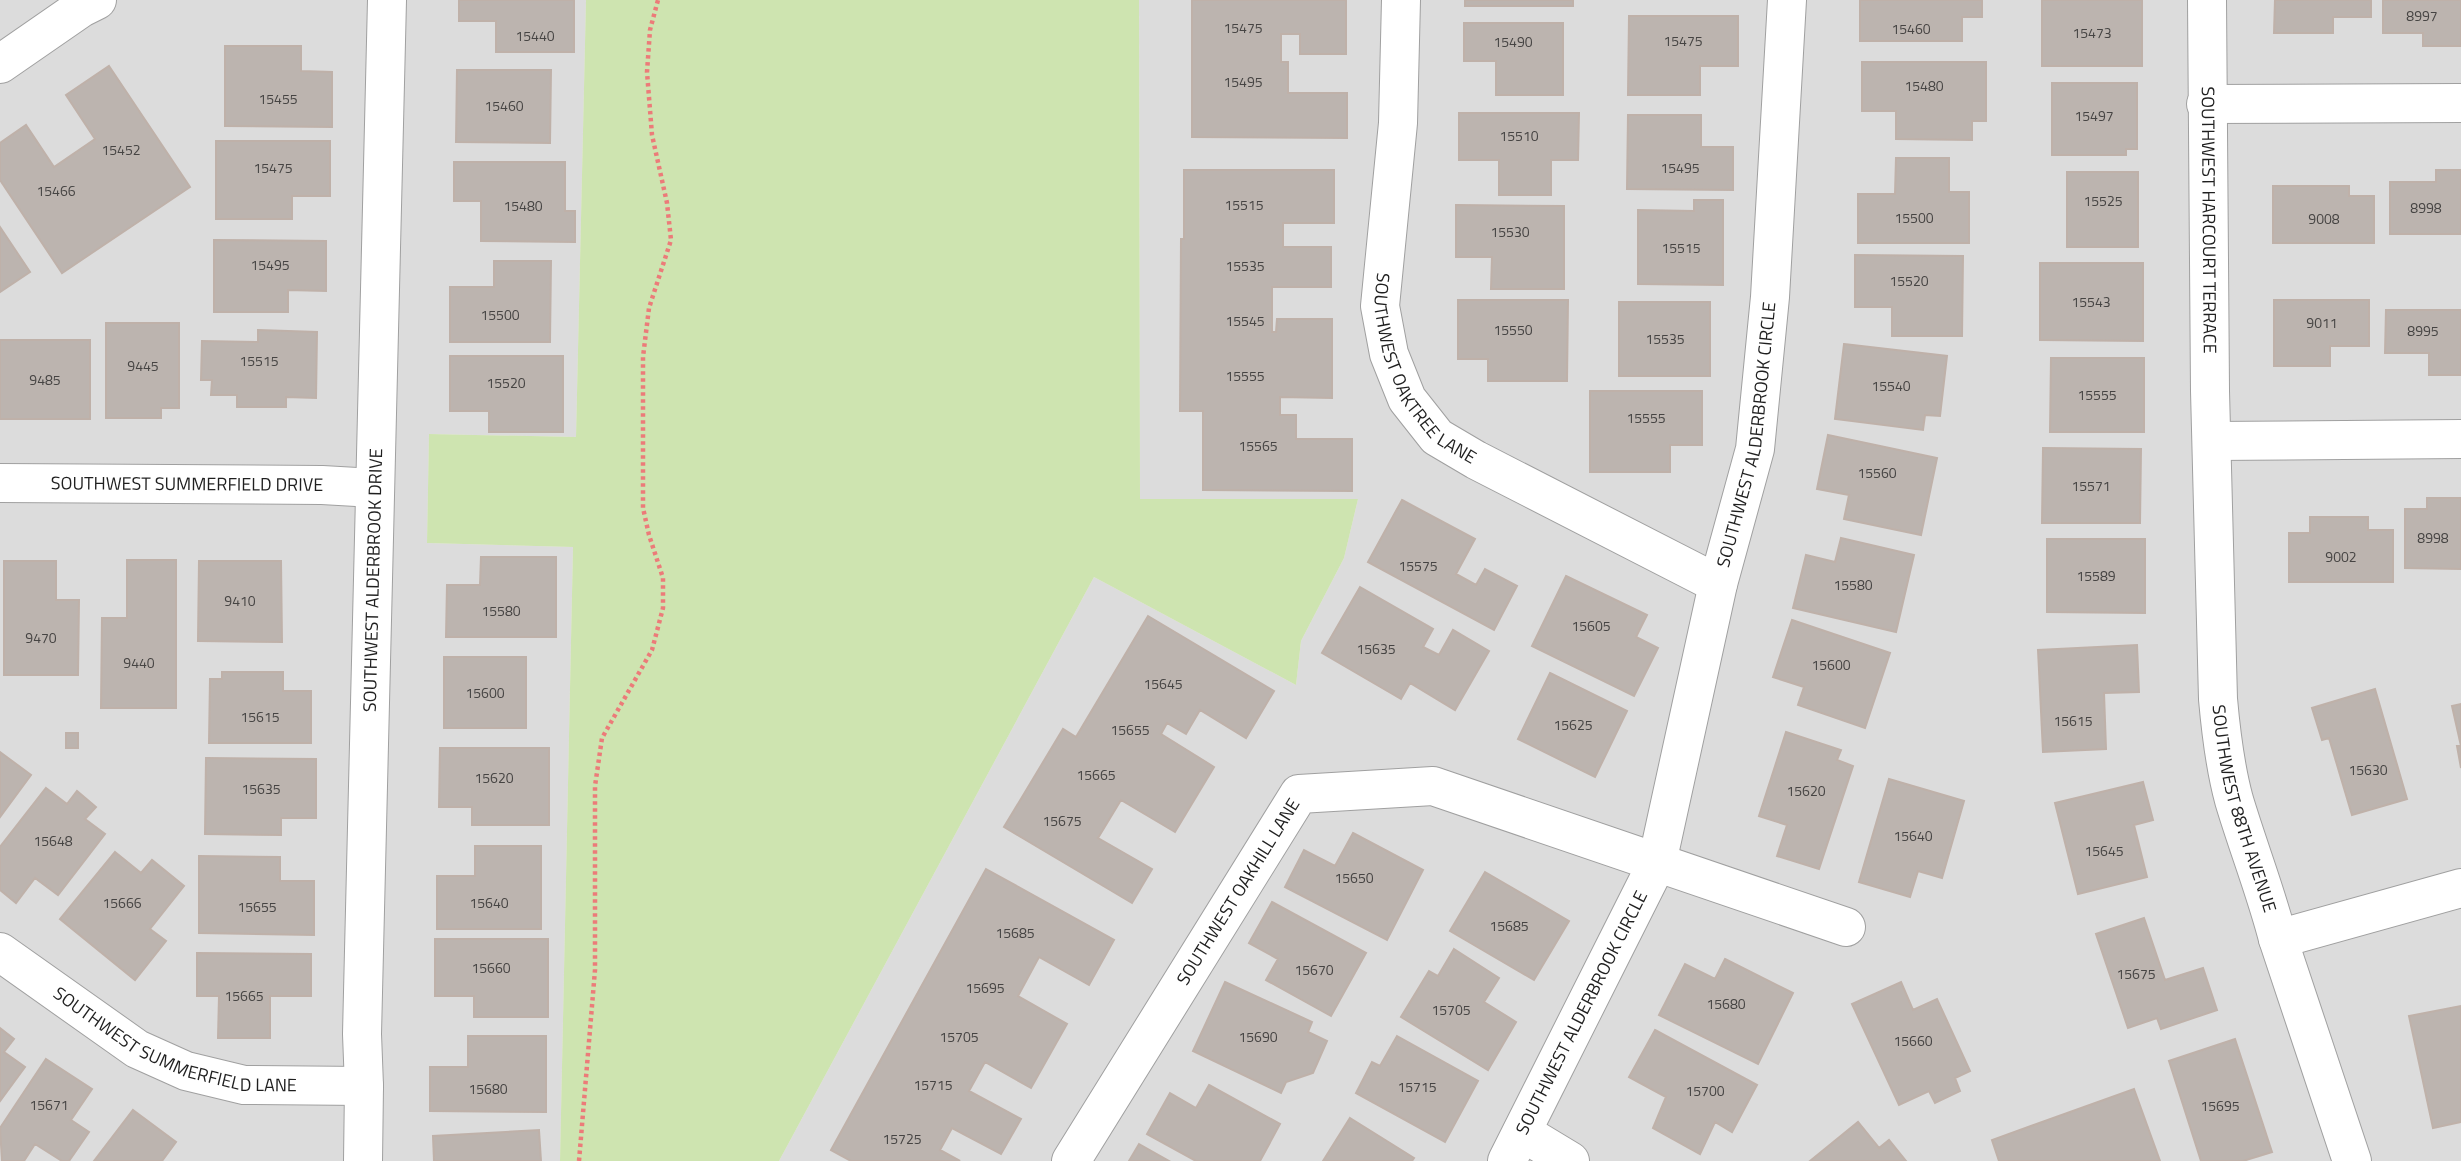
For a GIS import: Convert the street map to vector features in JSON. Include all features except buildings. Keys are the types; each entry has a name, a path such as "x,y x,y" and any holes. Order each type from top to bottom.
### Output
{"street":[{"path":"0,64 81,8 97,0"},
{"name":"SOUTHWEST ALDERBROOK DRIVE","path":"363,1161 362,1034 387,0"},
{"name":"SOUTHWEST OAKTREE LANE","path":"1401,0 1398,123 1380,306 1388,354 1407,399 1437,437 1718,584"},
{"name":"SOUTHWEST ALDERBROOK CIRCLE","path":"1514,1147 1657,863 1718,584 1755,449 1770,297 1787,0"},
{"name":"SOUTHWEST HARCOURT TERRACE","path":"2207,0 2206,104 2212,441"},
{"path":"2206,104 2461,103"},
{"path":"2212,441 2461,439"},
{"name":"SOUTHWEST 88TH AVENUE","path":"2212,441 2218,699 2222,744 2234,799 2352,1161"},
{"name":"SOUTHWEST SUMMERFIELD DRIVE","path":"0,483 322,485 374,488"},
{"name":"SOUTHWEST OAKHILL LANE","path":"1071,1161 1299,794 1433,786 1657,863"},
{"path":"1657,863 1846,927"},
{"path":"2278,939 2461,888"},
{"name":"SOUTHWEST SUMMERFIELD LANE","path":"0,952 137,1049 186,1071 244,1085 364,1086"},
{"path":"1514,1147 1570,1161"}],"path":[{"path":"579,1161 595,970 595,786 602,738 652,650 663,608 663,578 643,508 643,357 649,308 671,240 667,203 652,135 647,72 650,30 658,0"}],"shaded area":[{"path":"0,0 586,0 576,437 429,434 427,543 573,547 560,1161 0,1161"},
{"path":"1139,0 2461,0 2461,1161 779,1161 1094,577 1296,685 1301,641 1344,558 1358,499 1140,499"}],"green space":[{"path":"586,0 1139,0 1140,499 1358,499 1344,558 1301,641 1296,685 1094,577 779,1161 560,1161 573,547 427,543 429,434 576,437"}]}
